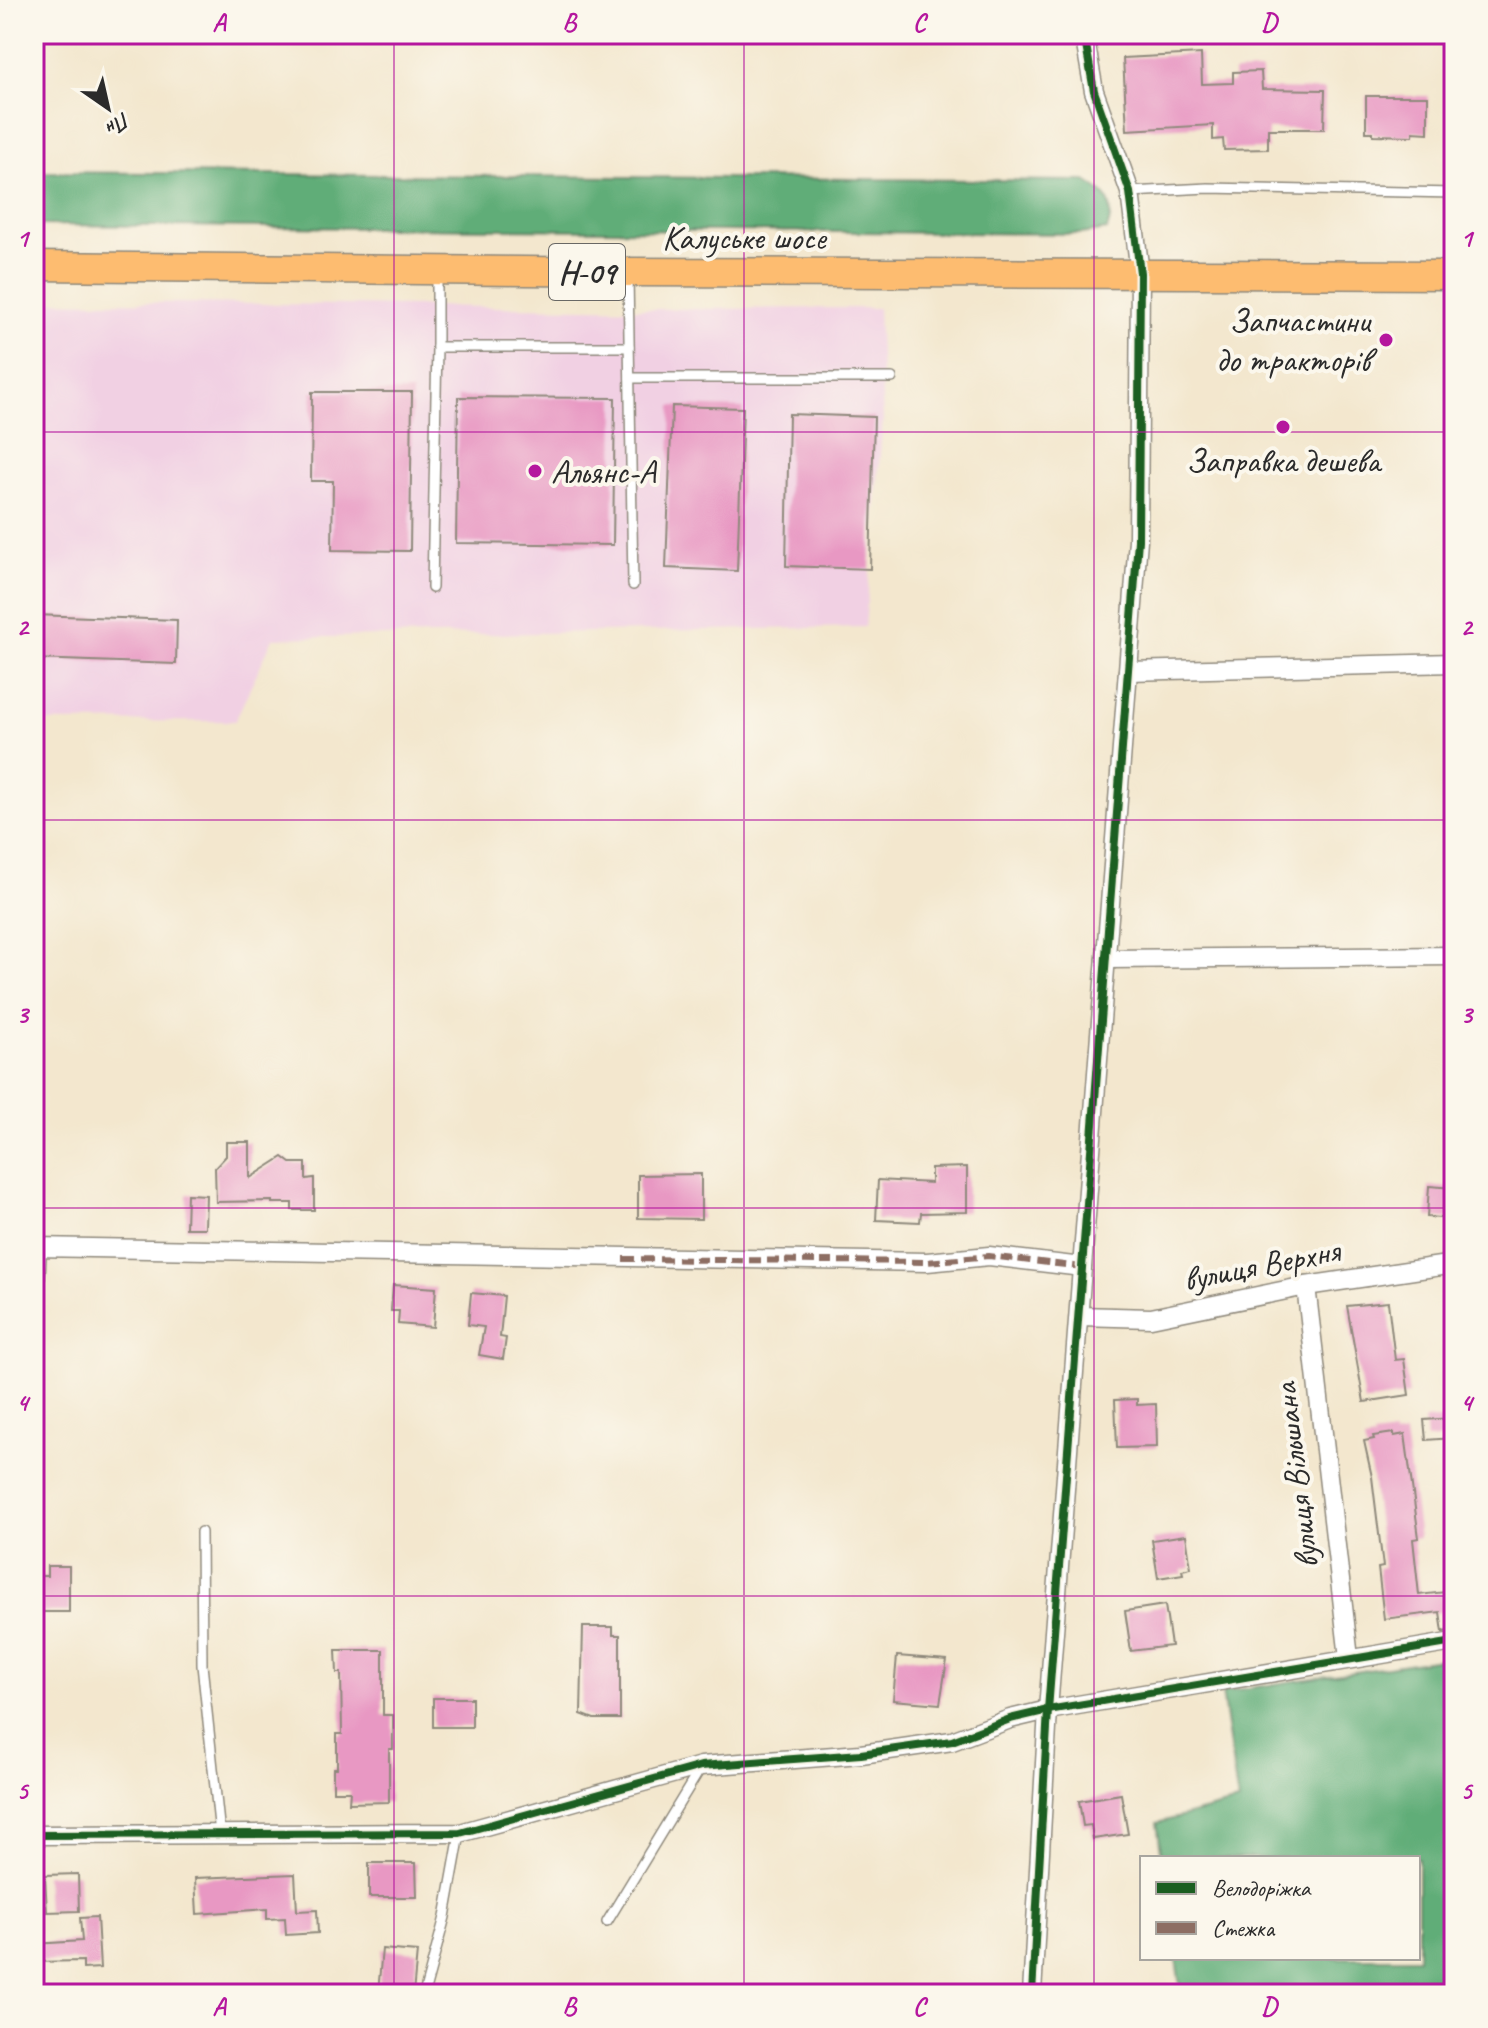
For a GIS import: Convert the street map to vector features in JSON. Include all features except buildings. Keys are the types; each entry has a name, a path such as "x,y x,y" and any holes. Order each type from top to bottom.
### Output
{"main road":[{"name":"Калуське шосе","path":"34,266 1454,275"}],"street":[{"path":"1032,1994 1048,1710 1138,540 1140,273 1130,192 1094,91 1084,34"},
{"path":"1128,671 1454,663"},
{"path":"1106,959 1454,956"},
{"path":"34,1308 35,1247 927,1262 989,1256 1082,1267"},
{"name":"вулиця Верхня","path":"1079,1316 1151,1318 1306,1286 1454,1264"},
{"name":"вулиця Вільшана","path":"1306,1286 1349,1658"},
{"path":"34,1835 460,1833 701,1766 861,1754 952,1741 1010,1719 1048,1710 1454,1642"}],"lane":[{"path":"1130,192 1208,188 1454,193"},
{"path":"432,588 437,270"},
{"path":"628,272 633,585"},
{"path":"437,347 629,347"},
{"path":"630,378 892,378"},
{"path":"201,1532 202,1665 220,1834"},
{"path":"607,1922 701,1766"},
{"path":"424,1994 445,1917 460,1833"}],"shaded area":[{"path":"34,301 654,309 878,308 883,419 865,627 273,638 235,721 34,722"}],"green space":[{"path":"34,172 1086,181 1105,195 1111,213 1107,230 1081,234 34,225"},
{"path":"1454,1657 1454,1994 1181,1994 1176,1960 1420,1960 1420,1856 1162,1856 1157,1823 1238,1802 1222,1692"}],"marked path":[{"path":"623,1259 927,1262 989,1256 1082,1267"}],"cycle path":[{"path":"1032,1994 1048,1710 1138,540 1140,273 1130,192 1094,91 1084,34"},
{"path":"34,1835 460,1833 701,1766 861,1754 952,1741 1010,1719 1048,1710 1454,1642"}],"place":[{"name":"Запчастини до тракторів","path":"1386,340"},
{"name":"Заправка дешева","path":"1283,427"},
{"name":"Альянс-А","path":"535,471"}]}
